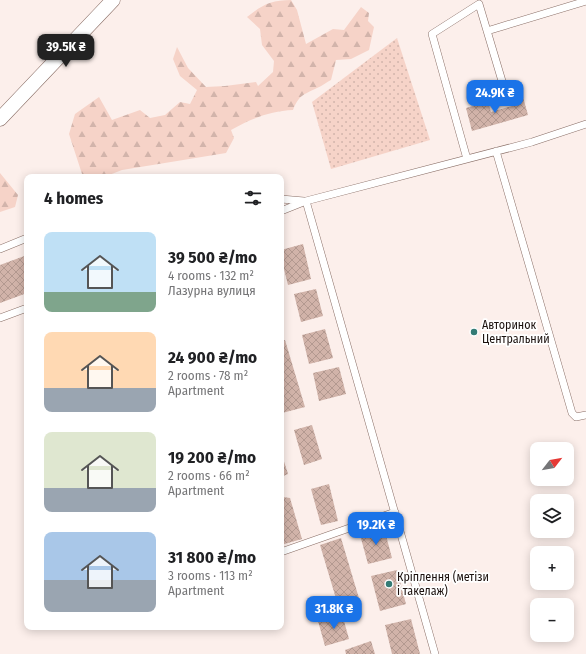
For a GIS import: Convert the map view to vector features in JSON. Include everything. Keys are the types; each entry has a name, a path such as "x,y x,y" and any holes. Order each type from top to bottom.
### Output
{"street":[{"path":"0,119 113,0"}],"lane":[{"path":"487,31 586,2"},
{"path":"468,159 432,34 479,4 502,81"},
{"path":"284,210 306,201 532,142 586,124"},
{"path":"496,151 572,413 576,417 586,415"},
{"path":"284,199 306,201"},
{"path":"306,201 435,654"},
{"path":"0,249 24,239"},
{"path":"0,318 24,309"},
{"path":"284,551 395,512"}],"green space":[{"path":"291,0 297,10 306,44 333,29 344,30 361,7 369,13 368,21 374,27 369,50 351,59 336,60 331,80 302,96 297,101 293,110 260,116 231,130 234,138 226,153 122,170 112,174 82,174 69,134 75,114 99,97 112,120 140,110 150,118 165,115 180,102 190,104 197,90 180,76 173,59 177,47 188,68 206,87 256,82 258,86 273,72 274,61 262,45 260,29 247,17 257,9 272,2"},
{"path":"397,38 430,140 331,169 312,102"},
{"path":"0,173 18,195 15,207 0,212"}],"building":[{"path":"523,97 528,115 472,131 466,108 488,102 491,112 512,106 511,101"},
{"path":"303,244 311,279 288,285 284,269 284,249"},
{"path":"24,256 24,294 0,303 0,265"},
{"path":"316,289 323,316 301,322 294,294"},
{"path":"325,329 333,358 309,364 302,335"},
{"path":"284,340 305,407 284,412"},
{"path":"339,367 346,394 319,401 313,373"},
{"path":"312,425 322,459 304,465 294,430"},
{"path":"284,461 288,474 284,476"},
{"path":"329,484 338,521 321,525 311,489"},
{"path":"284,497 290,498 302,539 284,544"},
{"path":"384,528 392,558 368,564 360,535"},
{"path":"341,538 361,605 340,612 320,545"},
{"path":"397,570 406,604 380,611 371,576"},
{"path":"342,614 349,639 325,646 318,621"},
{"path":"411,619 420,654 392,654 385,625"},
{"path":"371,641 375,654 346,654 345,650"}],"place":[{"name":"Авторинок Центральний","path":"474,332"},
{"name":"Кріплення (метізи і такелаж)","path":"389,584"}]}
